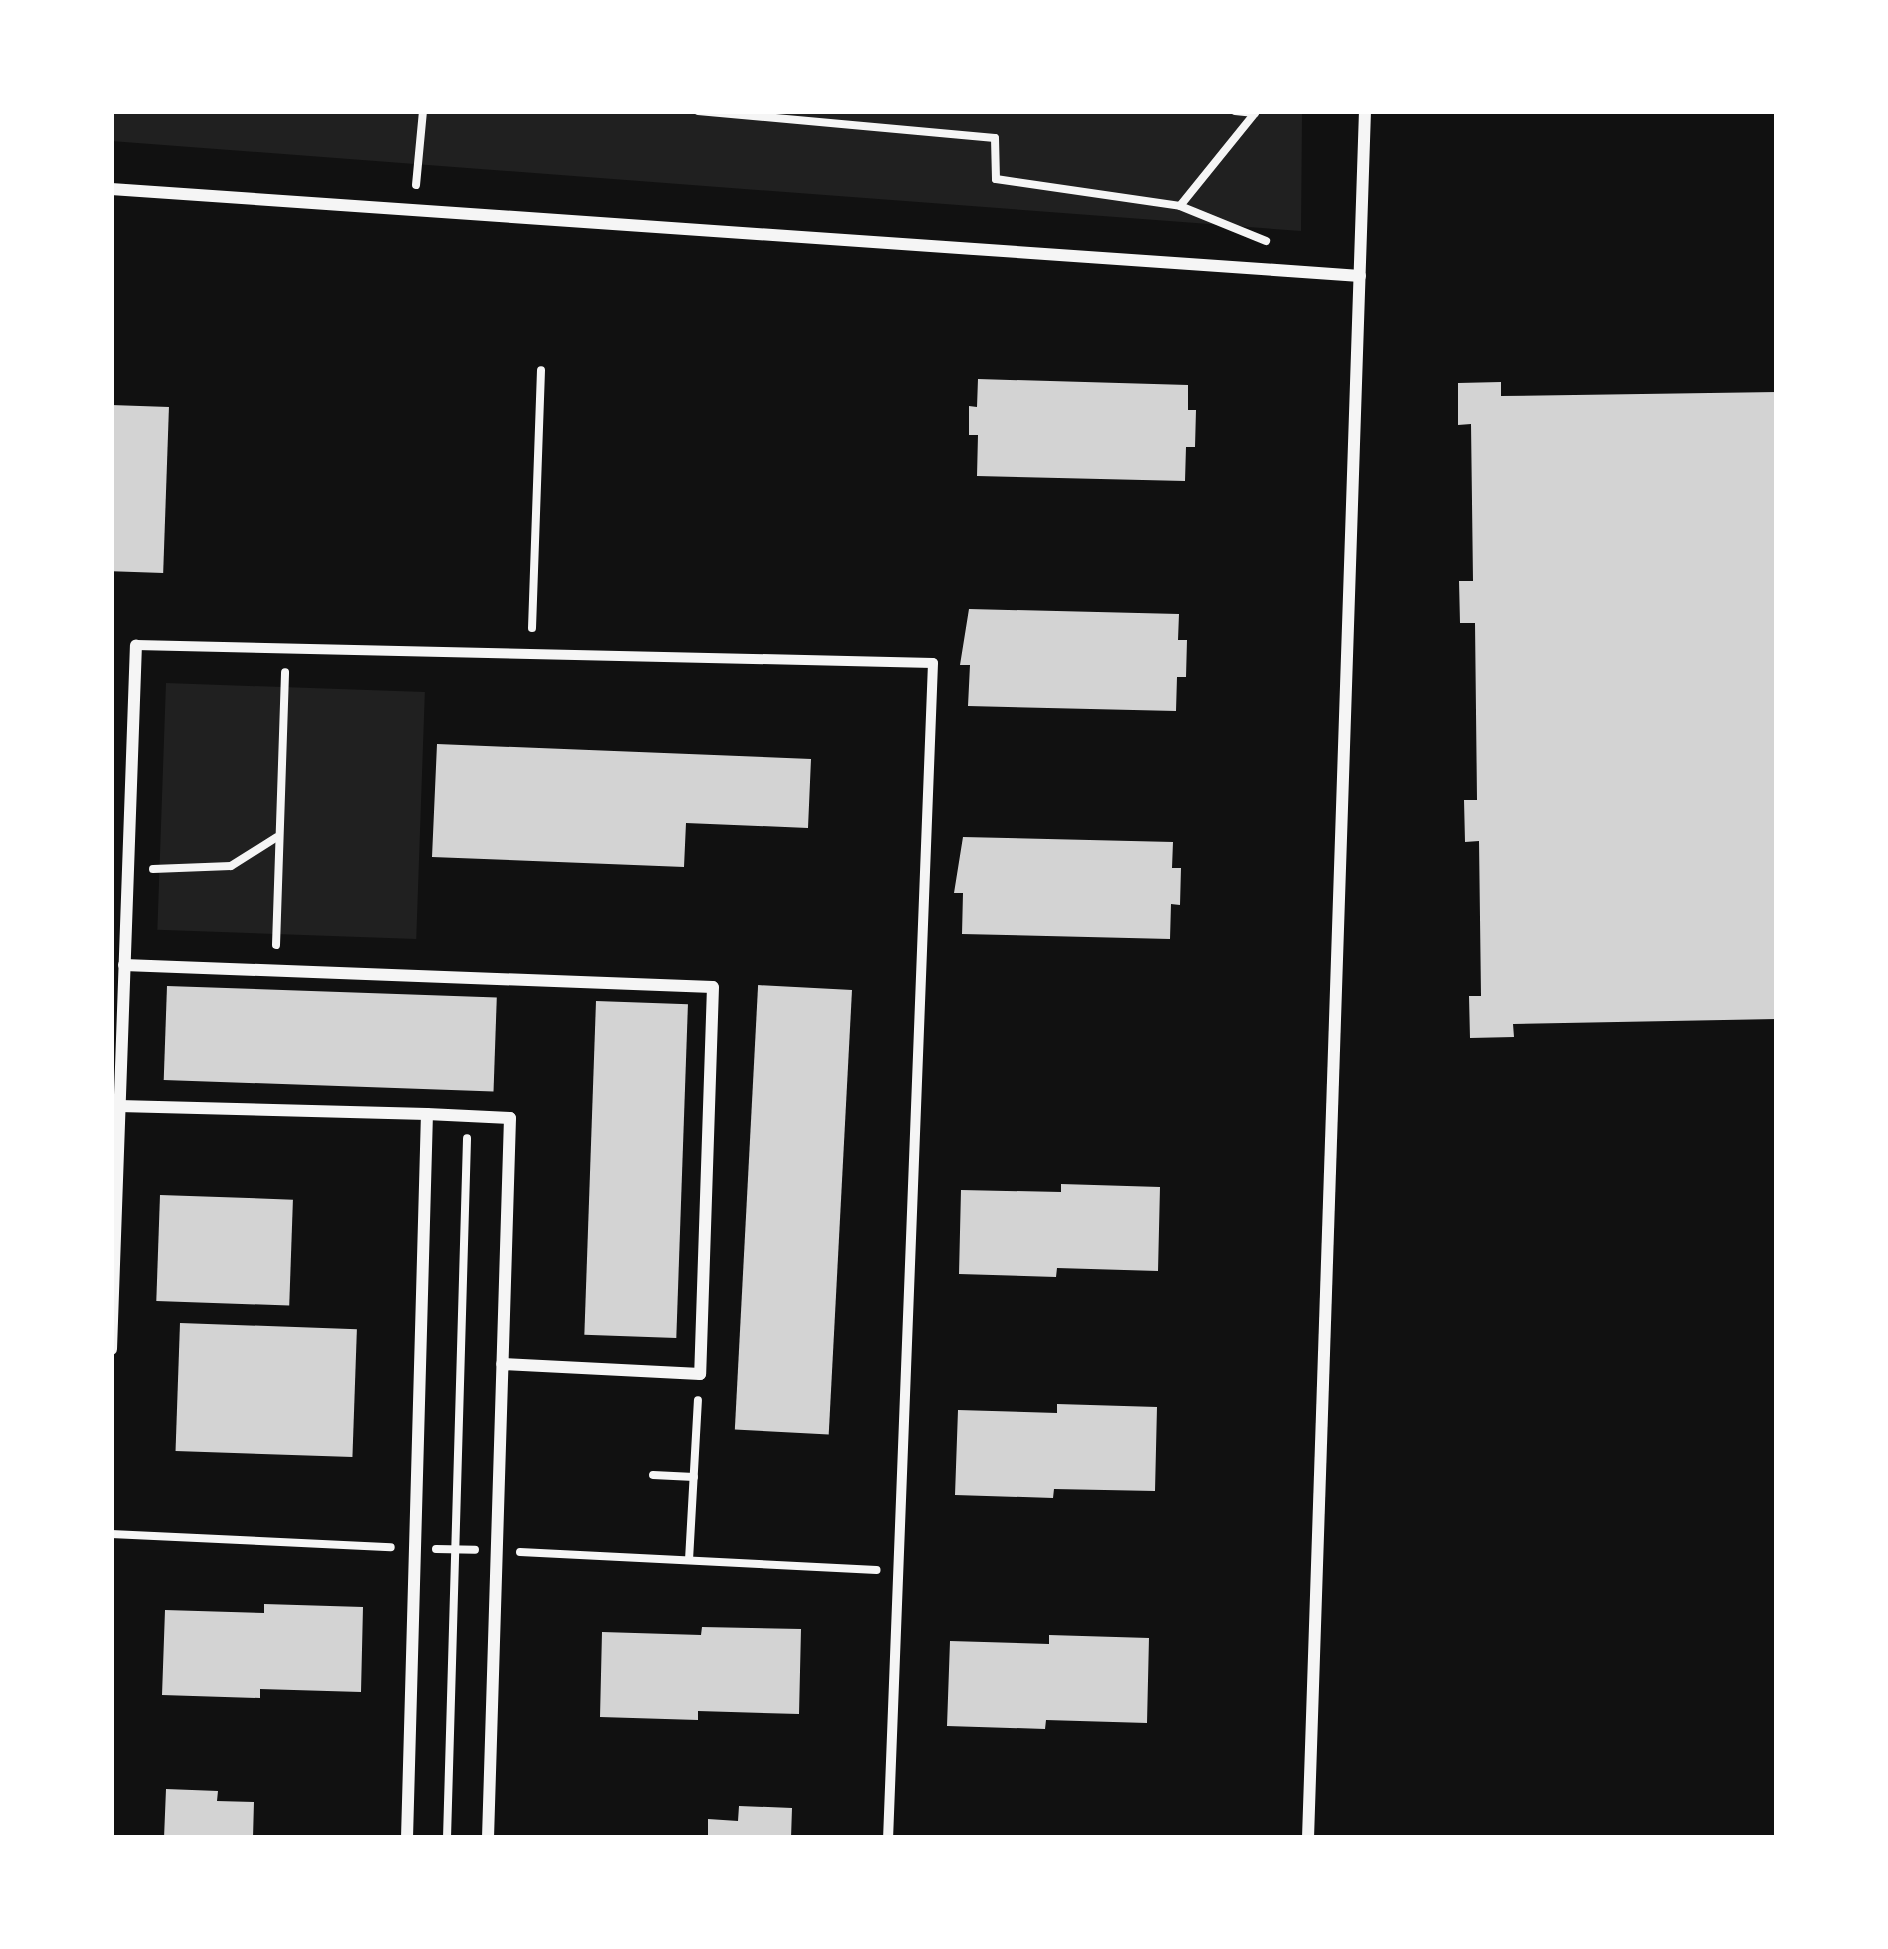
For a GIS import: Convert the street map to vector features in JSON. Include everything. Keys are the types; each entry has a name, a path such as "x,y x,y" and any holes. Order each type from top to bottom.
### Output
{"street":[{"path":"1309,1838 1365,111"},
{"path":"111,189 1360,276"},
{"path":"111,1349 136,645 933,663 888,1838"},
{"path":"124,965 713,987 700,1374 502,1364"},
{"path":"119,1106 510,1118 488,1838"},
{"path":"406,1838 427,1114"}],"path":[{"path":"414,211 423,111"},
{"path":"698,111 995,138 996,179 1180,206 1285,249 1284,271"},
{"path":"1180,206 1255,113 1235,111"},
{"path":"531,654 541,370"},
{"path":"278,970 286,648"},
{"path":"128,868 182,871 231,866 278,837"},
{"path":"447,1838 468,1116"},
{"path":"688,1560 697,1414"},
{"path":"653,1475 694,1477"},
{"path":"111,1534 898,1571"}],"shaded area":[{"path":"111,111 1302,111 1301,231 111,141"},
{"path":"166,683 425,692 416,939 157,930"}],"building":[{"path":"978,379 1188,385 1188,410 1196,410 1195,447 1186,447 1185,481 977,476 978,435 969,435 969,406 977,407"},
{"path":"1501,382 1501,396 1777,392 1777,1019 1513,1024 1514,1037 1470,1038 1469,996 1481,996 1479,841 1465,842 1464,800 1477,800 1475,623 1460,623 1459,581 1473,581 1471,424 1458,425 1458,383"},
{"path":"111,405 169,407 163,573 111,571"},
{"path":"969,609 1179,614 1178,640 1187,640 1186,677 1177,677 1176,711 968,706 970,665 960,665"},
{"path":"437,744 811,759 808,828 686,823 684,867 432,857"},
{"path":"963,837 1173,842 1172,868 1181,868 1180,905 1171,904 1170,939 962,934 963,893 954,893"},
{"path":"758,985 852,990 829,1434 735,1429"},
{"path":"167,986 497,998 494,1091 164,1080"},
{"path":"596,1001 688,1004 676,1338 584,1335"},
{"path":"1061,1184 1160,1187 1158,1271 1057,1268 1056,1277 959,1274 961,1190 1061,1192"},
{"path":"160,1195 293,1200 289,1306 156,1301"},
{"path":"180,1323 357,1329 352,1457 176,1451"},
{"path":"1057,1404 1157,1407 1155,1491 1054,1489 1053,1498 955,1495 958,1410 1057,1413"},
{"path":"264,1604 363,1607 361,1692 260,1689 260,1698 162,1695 165,1610 264,1613"},
{"path":"702,1627 801,1629 799,1714 698,1711 698,1720 600,1717 602,1632 701,1635"},
{"path":"1049,1635 1149,1638 1147,1723 1046,1720 1045,1729 947,1726 950,1641 1049,1644"},
{"path":"166,1789 218,1791 217,1801 254,1802 253,1838 164,1838"},
{"path":"739,1806 792,1808 791,1838 708,1838 708,1819 738,1821"}]}
